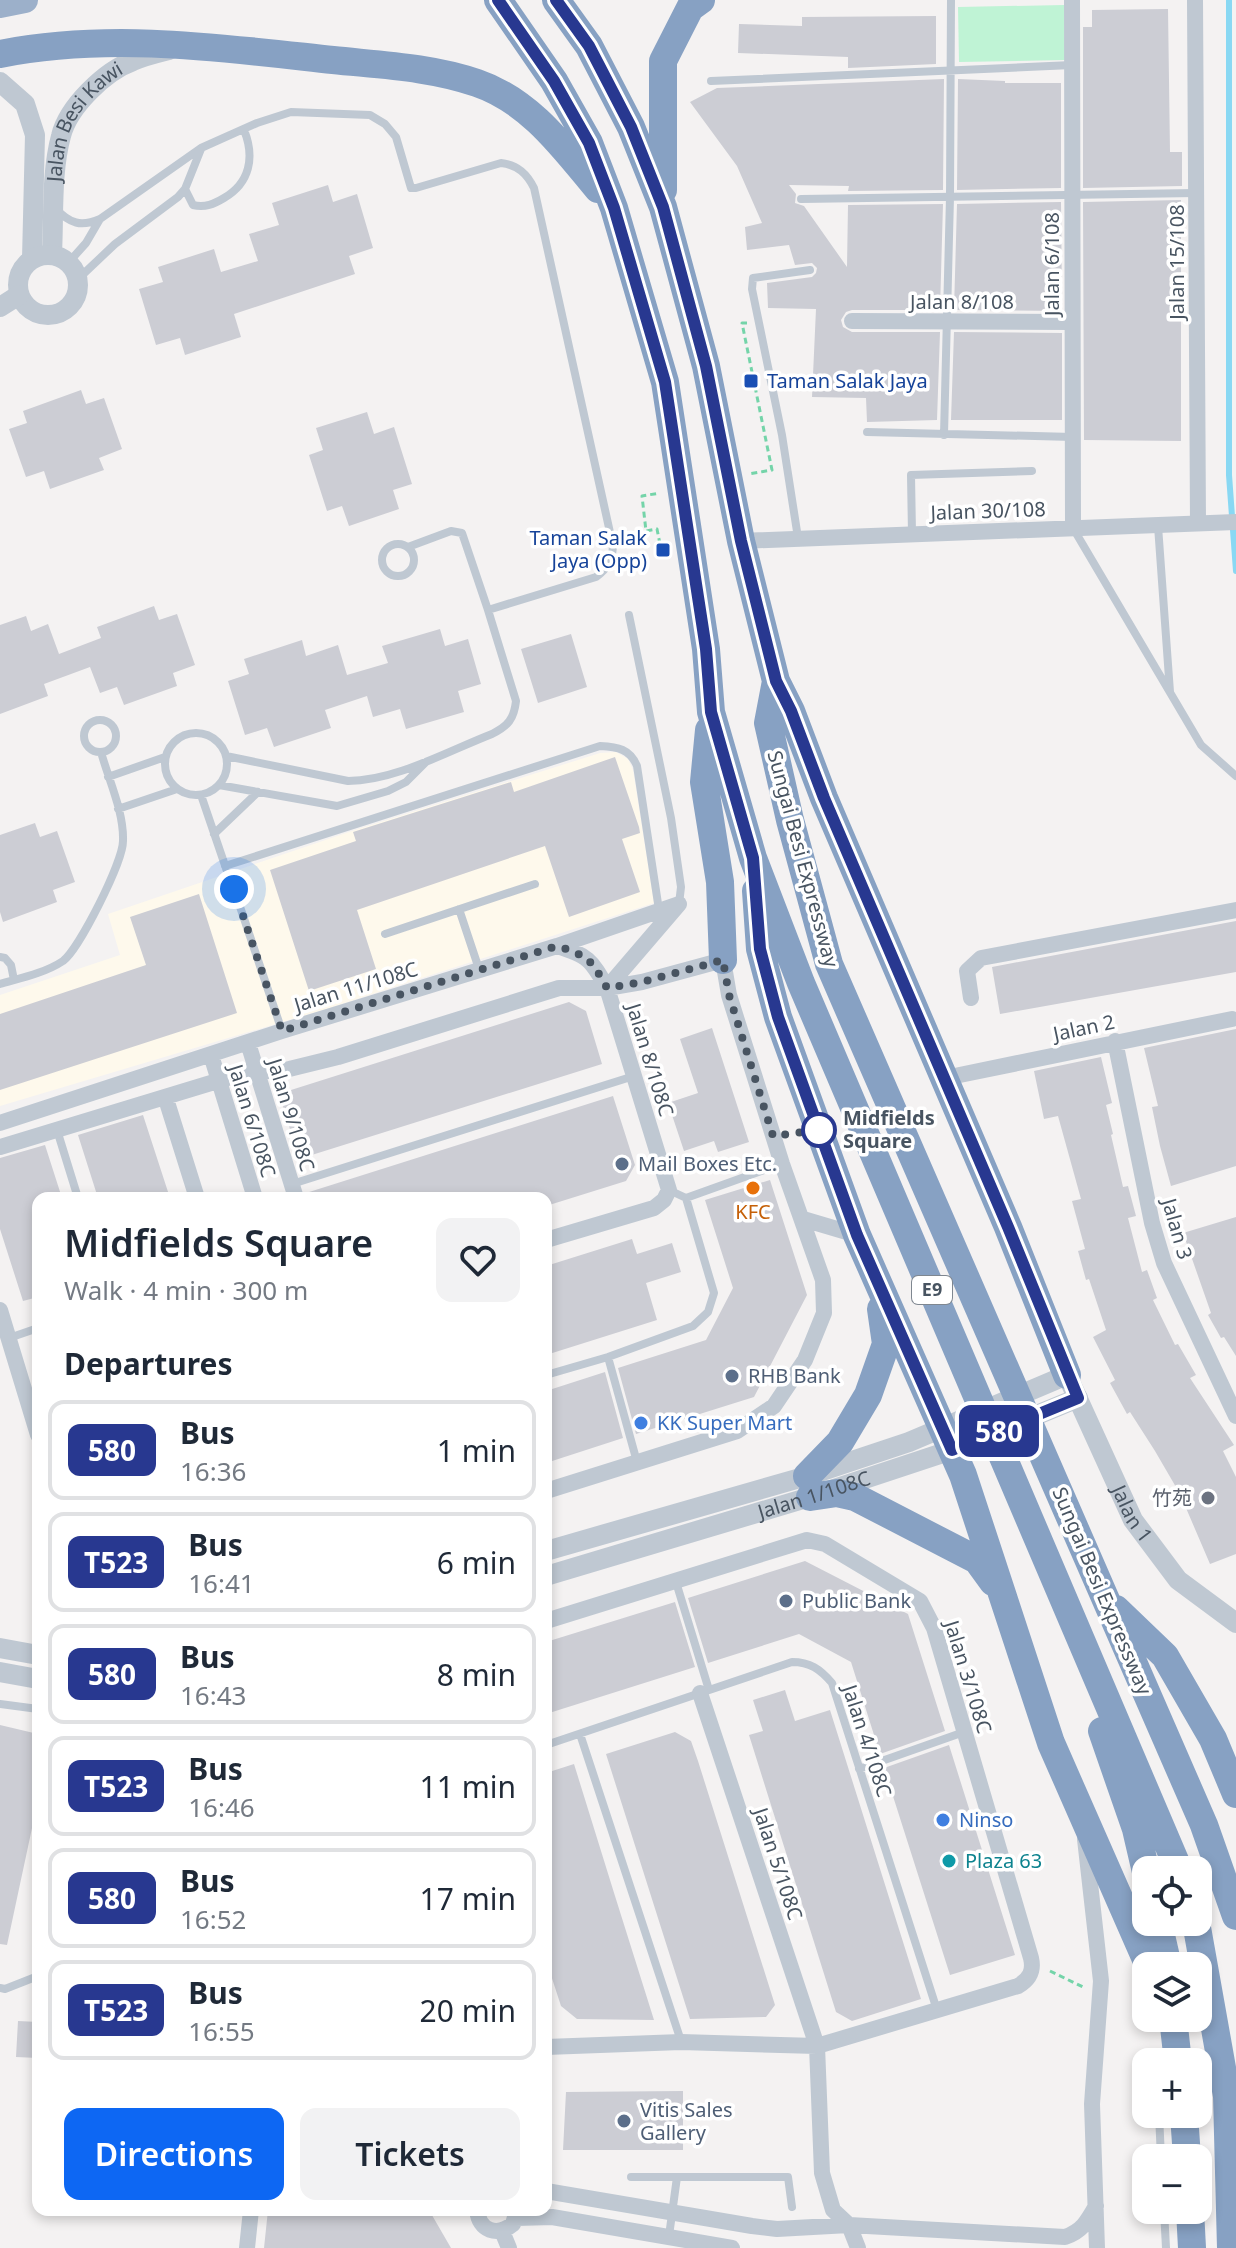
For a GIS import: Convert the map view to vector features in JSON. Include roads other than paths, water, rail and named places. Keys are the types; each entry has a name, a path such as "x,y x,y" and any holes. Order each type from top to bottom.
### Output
{"highway":[{"path":"0,5 25,0"},
{"name":"Sungai Besi Expressway","path":"498,0 512,16 589,143 614,208 665,382 706,649 711,712 753,858 801,983 1084,1651 1175,1856"},
{"name":"Sungai Besi Expressway","path":"556,0 589,46 624,114 663,207 706,366 741,541 776,681 768,723 790,820 829,964 1204,1825 1236,1916"},
{"path":"663,207 663,61 690,8 701,0"},
{"path":"0,54 39,46 188,44 417,69 478,83 532,112 614,208"},
{"path":"776,681 1073,1387"},
{"path":"711,712 704,782 720,882 723,960"},
{"path":"753,858 760,949 778,1017 857,1235 948,1439 1051,1743 1143,1952"},
{"path":"878,1282 886,1344 868,1395 840,1442 808,1486 855,1497 977,1560 1005,1603"},
{"path":"1106,1600 1165,1656 1213,1739 1236,1794"},
{"path":"1084,1651 1101,1729 1142,1856"},
{"path":"1198,1936 1227,2096 1231,2248"},
{"path":"1191,2224 1192,2248"}],"street":[{"name":"Jalan 6/108","path":"1072,0 1073,528"},
{"name":"Jalan 15/108","path":"1195,0 1203,523"},
{"name":"Jalan Besi Kawi","path":"58,264 54,207 61,133 78,104 103,78 130,61 188,44"},
{"name":"Jalan Besi Kawi","path":"0,82 25,104 35,135 58,264 78,288 71,304 56,314 38,313 30,309 19,295 20,275 58,264"},
{"path":"0,307 19,295"},
{"name":"Jalan 8/108","path":"852,321 1072,322"},
{"name":"Jalan 30/108","path":"741,541 1236,522"},
{"name":"Jalan 11/108C","path":"0,1123 557,946 679,904"},
{"name":"Jalan 8/108C","path":"607,988 679,904"},
{"path":"971,998 967,971 981,958 1236,910"},
{"name":"Jalan 8/108C","path":"557,946 583,955 595,967 607,988 669,1190"},
{"path":"0,1147 257,1069 277,1072 338,1057 559,988 607,988 723,960 729,995 782,1164 823,1280 824,1313 805,1360 774,1406 737,1431 552,1489"},
{"name":"Jalan 2","path":"945,1078 1232,1019"},
{"name":"Jalan 3","path":"1115,1041 1152,1223 1164,1263 1236,1416"},
{"name":"Jalan 9/108C","path":"248,1043 294,1191"},
{"name":"Jalan 6/108C","path":"211,1055 253,1192"},
{"path":"166,1099 195,1192"},
{"path":"552,1238 654,1208 664,1200 669,1190"},
{"path":"803,1219 857,1235"},
{"path":"0,1310 32,1416"},
{"name":"Jalan 1/108C","path":"552,1574 948,1439 1073,1387"},
{"name":"Jalan 1","path":"1073,1387 1133,1520 1178,1580 1236,1623"},
{"name":"Jalan 1/108C","path":"552,1550 808,1486"},
{"name":"Jalan 3/108C","path":"552,1619 807,1540 825,1544 920,1601 934,1628 1032,1966 1029,1977 1018,1986 937,2010"},
{"path":"0,1648 32,1654"},
{"path":"0,1672 32,1678"},
{"name":"Jalan 5/108C","path":"705,1692 817,2046 822,2173 833,2210 849,2225 858,2248"},
{"path":"1082,1815 1100,1996 1092,2104 1097,2248"},
{"path":"552,2047 681,2042 817,2046 937,2010"},
{"path":"552,2192 777,2229 849,2225 1065,2237 1084,2227 1096,2206"},
{"path":"247,2248 250,2216"},
{"path":"478,2216 489,2230 502,2231 513,2224 516,2216"},
{"path":"540,2216 732,2248"},
{"path":"502,2231 509,2248"}],"lane":[{"path":"944,435 951,0"},
{"path":"711,81 1072,65"},
{"path":"54,207 65,219 75,224 88,224 100,219 201,148 274,116 291,112 370,115 385,124 396,137 411,188 501,163 512,164 522,170 534,188 613,546 612,559 607,569 596,577 488,610"},
{"path":"185,189 193,205 201,207 221,200 243,184 250,157 244,130"},
{"path":"58,264 115,244 185,189 201,148"},
{"path":"801,199 1196,193"},
{"path":"58,264 86,243 100,219"},
{"path":"798,538 782,435 752,289 753,278 810,270"},
{"path":"867,432 1073,437"},
{"path":"912,534 911,475 1032,471"},
{"path":"1158,525 1170,693"},
{"path":"1073,528 1201,745 1236,776"},
{"path":"226,756 348,781 369,781 391,776 506,727 515,716 516,701 462,533 451,531 408,547 396,544 385,551 382,563 388,574 401,577 411,570 414,558 408,547"},
{"path":"629,615 671,818 681,887 679,904"},
{"path":"196,733 215,739 226,756 225,776 219,785 201,795 184,793 169,780 165,757 176,739 196,733"},
{"path":"225,866 600,746 616,747 626,750 637,766 659,910"},
{"path":"0,984 47,969 65,959 79,943 121,857 124,840 101,752"},
{"path":"108,777 165,757"},
{"path":"219,785 337,806 388,791 406,782 429,759"},
{"path":"118,809 177,789"},
{"path":"214,834 258,792"},
{"path":"201,795 282,1031"},
{"path":"385,934 535,884"},
{"path":"459,909 479,970"},
{"path":"0,957 11,965 14,980"},
{"path":"294,1191 634,1076"},
{"path":"57,1130 76,1192"},
{"path":"669,1190 686,1198 782,1164"},
{"path":"552,1373 693,1326 708,1312 714,1293 686,1198"},
{"path":"8,1338 32,1330"},
{"path":"608,1357 637,1462"},
{"path":"676,1582 705,1692"},
{"name":"Jalan 4/108C","path":"552,1743 792,1662 804,1662 821,1670 832,1683 937,2010"},
{"path":"0,1704 32,1708"},
{"path":"859,1769 965,1732"},
{"path":"580,1734 681,2042"},
{"path":"0,1999 2,1988 32,1978"},
{"path":"631,2177 788,2177 792,2207"},
{"path":"669,2237 677,2177"},
{"path":"1165,2224 1166,2248"}],"waterway":[{"path":"1229,0 1229,475 1236,571"}],"place":[{"name":"Taman Salak Jaya","path":"751,381"},
{"name":"Taman Salak Jaya (Opp)","path":"663,550"},
{"name":"Midfields Square","path":"819,1130"},
{"name":"Mail Boxes Etc.","path":"622,1164"},
{"name":"KFC","path":"753,1188"},
{"name":"RHB Bank","path":"732,1376"},
{"name":"KK Super Mart","path":"641,1423"},
{"name":"竹苑","path":"1208,1498"},
{"name":"Public Bank","path":"786,1601"},
{"name":"Ninso","path":"943,1820"},
{"name":"Plaza 63","path":"949,1861"},
{"name":"Vitis Sales Gallery","path":"624,2121"}]}
